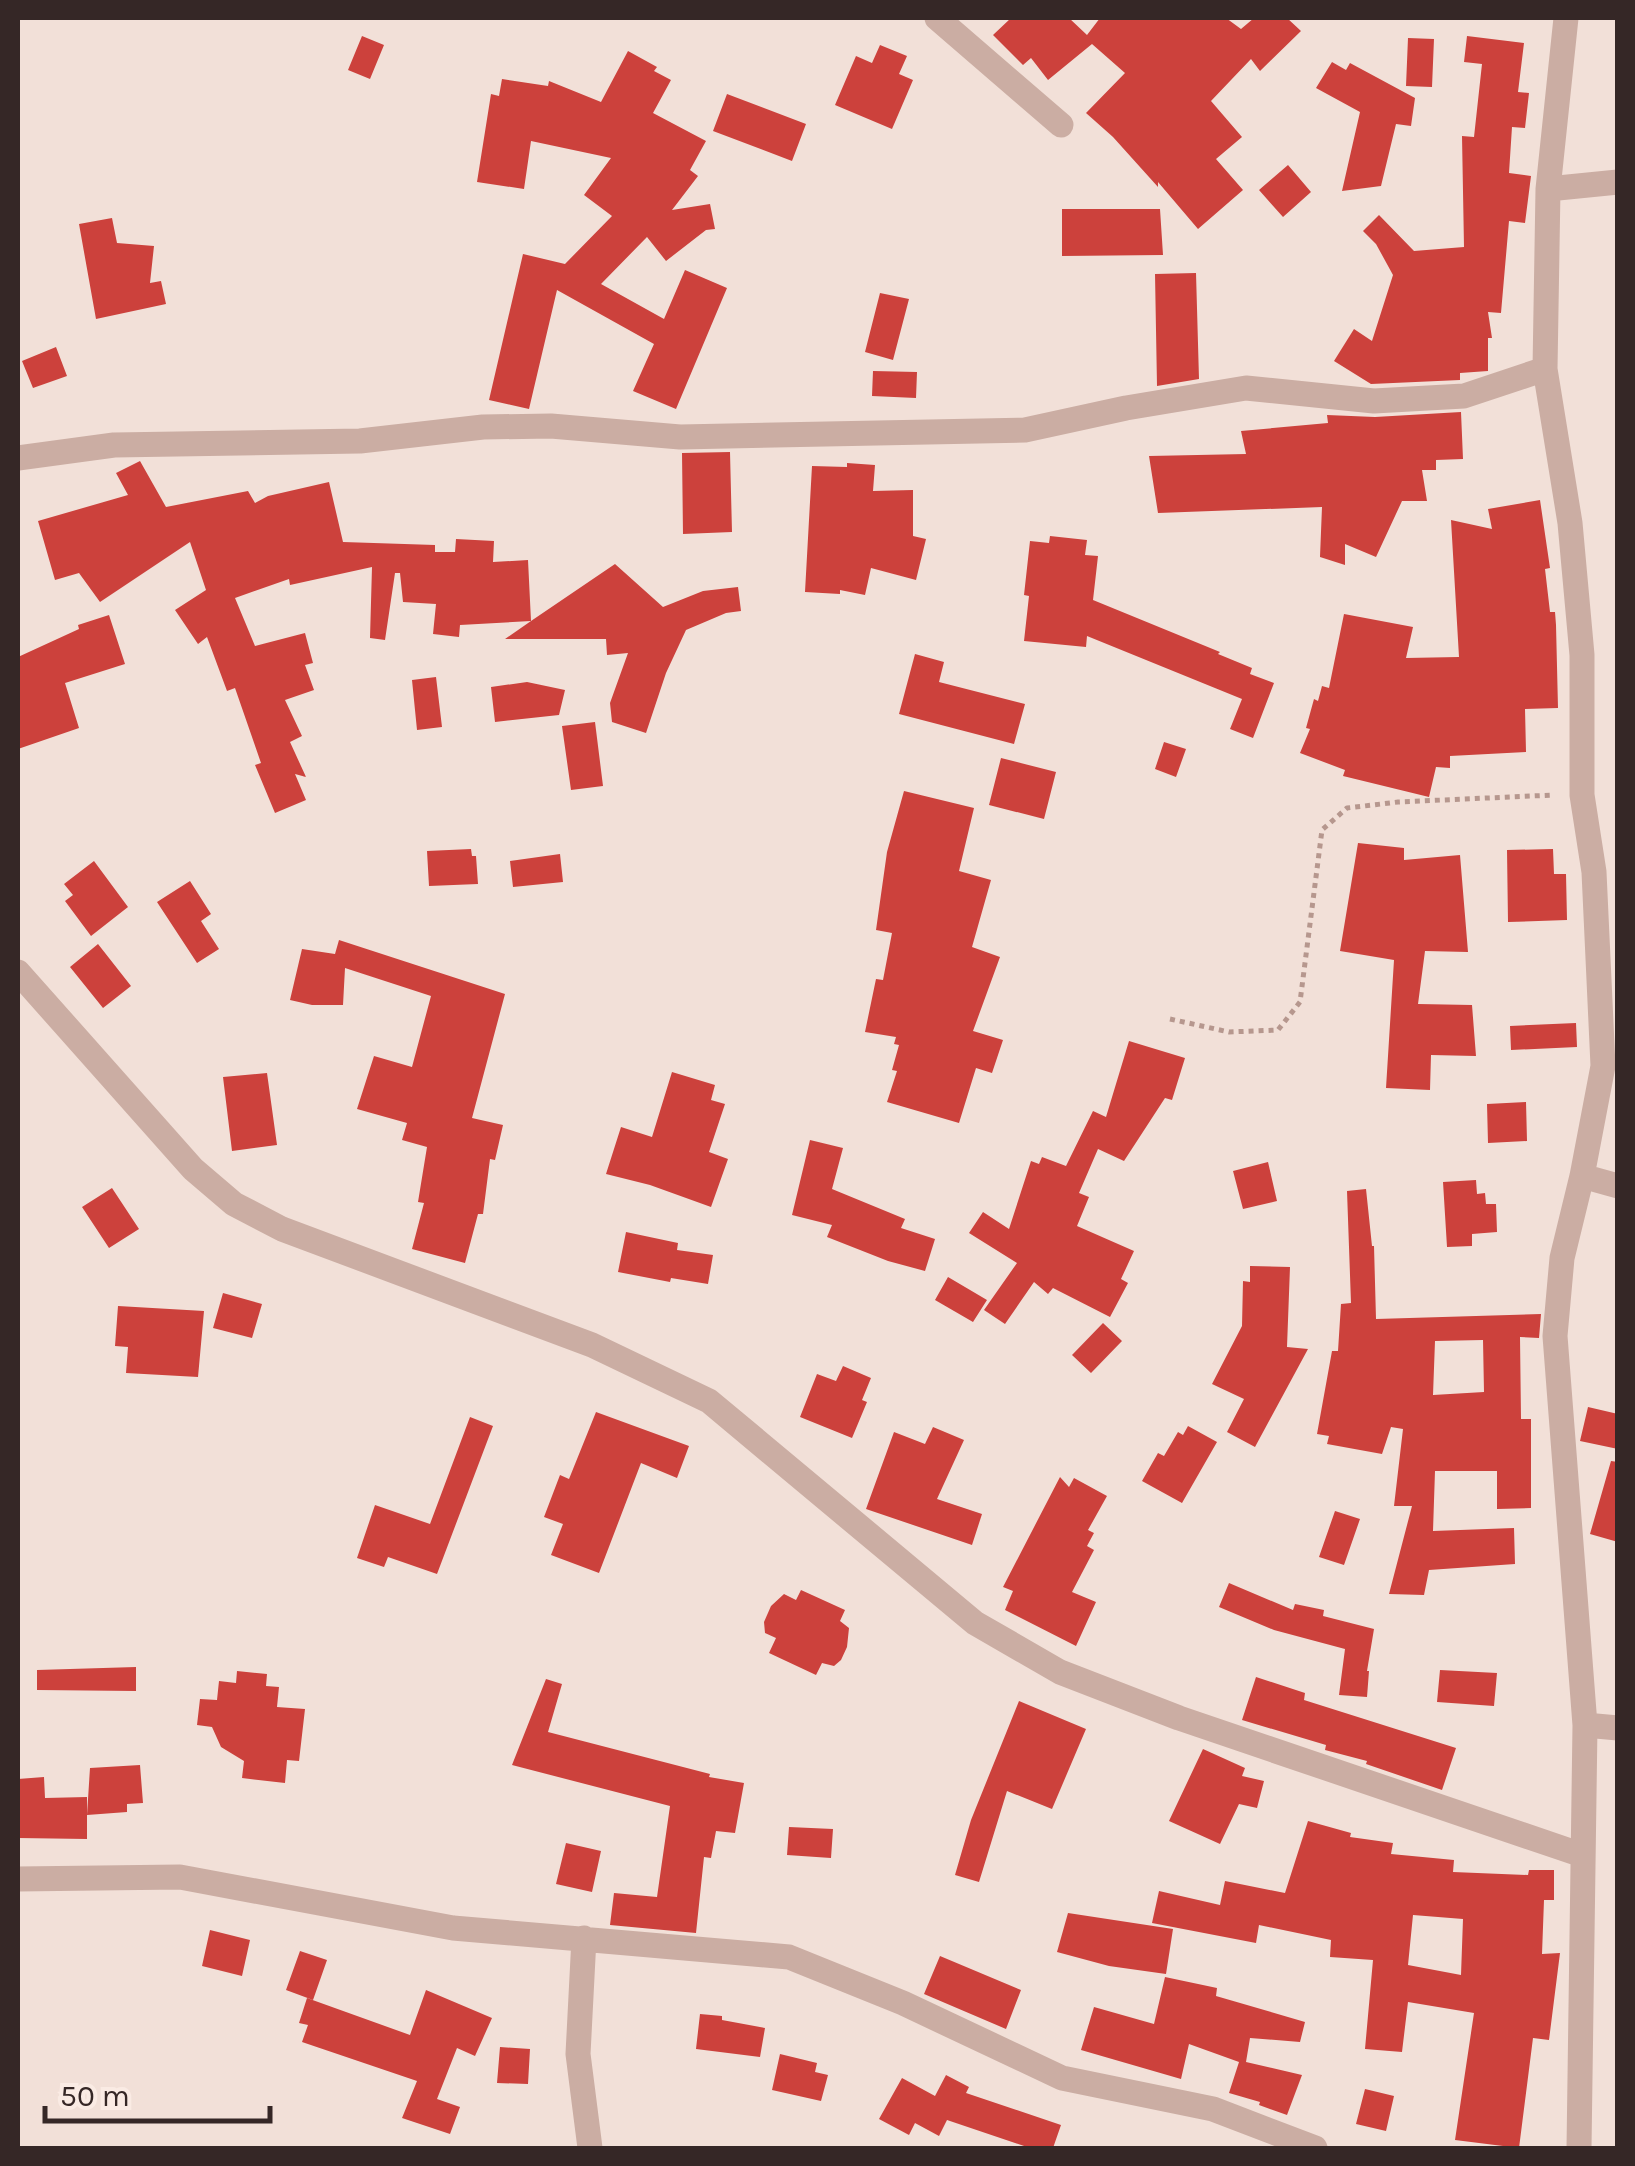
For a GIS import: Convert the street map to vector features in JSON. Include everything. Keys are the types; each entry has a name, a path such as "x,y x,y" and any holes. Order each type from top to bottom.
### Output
{"street":[{"path":"937,18 1061,125"},
{"path":"1566,18 1548,189 1545,369 1570,523 1582,655 1582,795 1606,873 1603,1066 1562,1258 1555,1336 1585,1725 1580,2148"},
{"path":"1548,189 1618,182"},
{"path":"18,458 114,445 360,441 483,427 551,426 680,438 1025,430 1246,388 1374,402 1464,396 1545,369"},
{"path":"18,972 193,1168 234,1204 282,1229 592,1345 709,1401 975,1623 1060,1672 1179,1718 1582,1855"},
{"path":"1582,1176 1618,1186"},
{"path":"1585,1725 1618,1728"},
{"path":"18,1879 180,1877 452,1928 789,1957 903,2003 1062,2078 1213,2109 1315,2148"},
{"path":"584,1938 578,2054 590,2148"}],"path":[{"path":"1170,1020 1230,1032 1278,1030 1300,1002 1322,830 1347,808 1398,802 1582,795"}],"building":[{"path":"1011,18 1069,18 1087,35 1100,18 1226,18 1241,29 1254,18 1287,18 1301,31 1260,71 1251,59 1211,101 1242,137 1216,159 1243,190 1198,229 1158,182 1158,187 1086,113 1125,73 1092,44 1048,80 1031,58 1023,65 993,35"},
{"path":"362,36 384,45 370,79 348,70"},
{"path":"1467,36 1524,43 1518,92 1529,93 1525,128 1512,127 1509,173 1531,176 1525,223 1509,221 1501,313 1488,312 1492,338 1488,338 1488,371 1460,373 1460,380 1371,384 1334,361 1354,329 1372,341 1393,275 1376,244 1363,231 1379,215 1414,251 1464,247 1462,136 1474,137 1482,64 1464,62"},
{"path":"1408,38 1434,39 1432,87 1406,86"},
{"path":"880,45 907,56 899,74 913,80 892,129 835,105 856,56 872,63"},
{"path":"628,51 671,80 653,113 706,141 690,170 698,176 672,210 710,204 715,229 706,230 666,261 647,237 601,284 664,319 685,270 727,288 676,409 633,391 654,344 557,290 529,409 489,400 523,254 565,264 612,216 584,195 611,158 531,141 524,189 477,182 491,94 499,96 502,79 548,86 549,81 601,102"},
{"path":"1332,62 1346,70 1350,63 1415,98 1411,126 1396,124 1381,186 1342,191 1360,112 1316,88"},
{"path":"727,94 806,124 792,161 713,131"},
{"path":"1288,165 1311,192 1283,217 1259,190"},
{"path":"1062,209 1160,209 1163,255 1062,256"},
{"path":"112,218 117,243 154,246 150,283 161,281 166,304 96,319 79,224"},
{"path":"1196,273 1199,379 1157,386 1155,274"},
{"path":"880,293 909,299 893,360 865,352"},
{"path":"56,347 67,376 33,388 22,361"},
{"path":"873,371 917,372 916,398 872,396"},
{"path":"1461,412 1463,459 1436,460 1436,470 1422,470 1427,501 1402,501 1376,557 1345,544 1345,565 1320,557 1322,507 1158,513 1149,456 1246,454 1241,431 1328,423 1327,415 1375,417"},
{"path":"730,452 732,532 683,534 682,453"},
{"path":"140,461 166,507 248,491 255,503 268,496 329,482 343,542 435,545 435,552 455,552 456,539 494,541 493,562 528,560 531,621 460,625 459,637 433,634 436,604 403,602 400,573 395,573 385,640 370,638 372,567 290,585 289,579 235,598 255,646 305,633 313,663 305,665 314,690 285,700 302,736 290,742 306,777 295,774 306,800 275,813 255,765 261,763 235,688 227,691 207,637 198,644 175,610 206,590 190,542 100,602 79,573 55,580 38,521 128,495 116,473"},
{"path":"847,463 875,465 873,491 913,490 913,536 926,539 916,580 871,568 865,595 840,590 840,594 805,592 812,466 847,467"},
{"path":"1540,500 1550,568 1545,569 1550,612 1555,612 1558,708 1525,709 1526,752 1450,756 1450,768 1436,767 1429,797 1343,776 1345,770 1300,753 1310,729 1306,728 1314,699 1318,701 1322,686 1329,688 1344,614 1413,627 1406,658 1459,657 1451,520 1492,529 1488,509"},
{"path":"1050,536 1087,540 1085,555 1098,556 1093,600 1220,652 1252,668 1250,674 1274,683 1253,738 1230,729 1242,699 1087,636 1086,647 1024,641 1030,541 1049,543"},
{"path":"615,564 663,607 703,591 738,587 741,611 726,613 686,630 666,673 646,733 612,722 610,703 628,653 607,655 606,639 505,639"},
{"path":"109,615 125,664 65,683 79,728 18,749 18,657 79,629 78,625"},
{"path":"915,654 944,662 939,682 1025,704 1014,744 899,714"},
{"path":"436,677 442,727 417,730 412,680"},
{"path":"527,682 565,690 559,715 495,722 491,687"},
{"path":"595,722 603,786 571,790 562,726"},
{"path":"1164,742 1186,749 1176,777 1155,769"},
{"path":"1001,758 1056,772 1044,819 989,805"},
{"path":"904,791 974,808 959,871 991,880 972,947 1000,957 973,1031 1003,1040 992,1073 976,1068 959,1123 887,1102 897,1071 892,1070 899,1045 894,1044 896,1037 865,1032 876,979 883,980 892,933 876,930 887,852"},
{"path":"1358,843 1404,848 1404,860 1460,855 1468,952 1425,951 1418,1004 1472,1005 1476,1056 1431,1055 1430,1090 1386,1088 1394,960 1340,951"},
{"path":"471,849 472,856 476,856 478,884 429,886 427,851"},
{"path":"1553,849 1554,874 1566,874 1567,920 1508,922 1507,850"},
{"path":"560,854 563,882 513,887 510,861"},
{"path":"94,861 128,907 91,936 65,901 73,895 64,884"},
{"path":"190,881 211,914 201,921 219,949 197,963 157,902"},
{"path":"339,940 505,994 472,1118 503,1125 495,1160 490,1159 483,1214 478,1214 465,1263 412,1249 424,1203 418,1202 427,1147 402,1140 407,1123 357,1109 374,1056 412,1067 431,996 345,968 343,1005 290,1000 302,949 335,954"},
{"path":"98,944 131,986 103,1008 70,967"},
{"path":"1576,1023 1577,1047 1511,1050 1510,1026"},
{"path":"1129,1041 1185,1058 1172,1100 1165,1098 1124,1161 1098,1149 1079,1193 1089,1197 1077,1226 1134,1251 1121,1279 1128,1283 1110,1317 1053,1288 1048,1294 1034,1282 1005,1324 984,1310 1017,1263 969,1233 983,1212 1009,1229 1031,1161 1039,1164 1042,1157 1066,1166 1093,1111 1106,1117"},
{"path":"672,1072 715,1085 711,1100 725,1104 709,1152 728,1159 711,1207 606,1174 621,1127 652,1137"},
{"path":"267,1073 277,1145 232,1151 223,1077"},
{"path":"1526,1102 1527,1141 1488,1143 1487,1104"},
{"path":"810,1140 843,1148 832,1189 905,1219 901,1228 935,1239 925,1271 827,1237 832,1225 792,1215"},
{"path":"1268,1162 1277,1201 1243,1209 1233,1171"},
{"path":"1476,1180 1477,1194 1485,1193 1486,1204 1496,1204 1497,1232 1472,1234 1472,1246 1447,1247 1443,1182"},
{"path":"112,1188 139,1229 109,1248 82,1207"},
{"path":"1366,1189 1374,1246 1376,1319 1541,1314 1539,1338 1520,1337 1521,1419 1531,1419 1531,1508 1497,1509 1497,1471 1435,1471 1433,1531 1514,1528 1515,1564 1429,1570 1424,1595 1389,1594 1412,1506 1394,1506 1403,1429 1391,1427 1382,1454 1327,1444 1329,1436 1317,1434 1332,1351 1338,1351 1341,1304 1351,1303 1347,1191","holes":["1483,1340 1484,1392 1433,1395 1435,1341"]},
{"path":"626,1232 678,1243 677,1250 713,1255 708,1284 671,1278 670,1282 618,1272"},
{"path":"1250,1266 1290,1267 1287,1347 1308,1349 1255,1447 1227,1432 1244,1399 1212,1384 1242,1326 1243,1281 1250,1282"},
{"path":"948,1277 987,1300 973,1322 935,1300"},
{"path":"223,1293 262,1304 252,1338 213,1328"},
{"path":"118,1306 204,1311 198,1377 126,1373 128,1347 115,1346"},
{"path":"1103,1323 1122,1341 1091,1373 1072,1355"},
{"path":"843,1366 871,1378 862,1400 867,1402 852,1438 800,1417 817,1374 836,1381"},
{"path":"1588,1407 1618,1414 1618,1449 1580,1441"},
{"path":"596,1412 689,1446 677,1478 641,1463 599,1573 551,1555 563,1524 544,1517 560,1475 569,1479"},
{"path":"470,1417 493,1426 437,1574 388,1557 384,1567 357,1558 375,1505 430,1524"},
{"path":"1188,1426 1217,1442 1182,1503 1142,1481 1158,1453 1164,1456 1178,1432 1183,1435"},
{"path":"933,1427 964,1440 937,1499 982,1514 972,1545 866,1509 894,1432 925,1444"},
{"path":"1611,1461 1618,1462 1618,1542 1590,1534"},
{"path":"1060,1477 1069,1487 1074,1478 1107,1496 1088,1530 1094,1533 1087,1546 1094,1550 1072,1592 1096,1602 1076,1646 1005,1610 1013,1591 1003,1587"},
{"path":"1335,1511 1360,1519 1344,1565 1319,1557"},
{"path":"1229,1583 1293,1610 1295,1604 1324,1610 1323,1616 1374,1629 1367,1697 1339,1695 1345,1649 1274,1630 1219,1607"},
{"path":"801,1590 845,1610 840,1621 849,1628 841,1660 834,1666 822,1663 816,1675 769,1653 776,1638 765,1633 764,1622 771,1606 784,1594 796,1600"},
{"path":"136,1667 136,1691 37,1690 37,1670"},
{"path":"1440,1670 1497,1673 1494,1706 1437,1702"},
{"path":"237,1671 267,1674 266,1686 279,1687 277,1707 305,1709 299,1761 287,1760 285,1783 242,1778 244,1761 221,1747 212,1727 197,1725 200,1699 217,1700 219,1681 236,1683"},
{"path":"1256,1677 1305,1693 1304,1700 1456,1748 1442,1790 1366,1764 1367,1761 1325,1750 1326,1745 1242,1720"},
{"path":"546,1679 562,1684 548,1732 710,1774 709,1777 744,1783 735,1833 716,1831 711,1858 704,1857 696,1933 610,1925 614,1893 657,1897 670,1806 512,1765"},
{"path":"1019,1701 1086,1729 1052,1809 1007,1791 979,1882 955,1875 971,1820"},
{"path":"1203,1749 1245,1768 1242,1776 1264,1781 1257,1808 1239,1804 1220,1844 1169,1821"},
{"path":"140,1765 143,1803 127,1804 127,1812 87,1815 90,1768"},
{"path":"44,1777 45,1798 87,1797 87,1839 18,1838 18,1779"},
{"path":"1308,1821 1351,1833 1350,1837 1393,1843 1391,1854 1454,1860 1453,1872 1528,1875 1529,1870 1554,1870 1554,1900 1544,1900 1542,1954 1560,1953 1549,2040 1533,2038 1519,2148 1455,2140 1474,2013 1408,2002 1402,2052 1365,2049 1373,1960 1330,1957 1331,1940 1259,1925 1256,1943 1152,1923 1159,1891 1220,1905 1225,1881 1285,1893","holes":["1413,1915 1463,1919 1461,1975 1408,1965"]},
{"path":"789,1827 833,1829 831,1858 787,1855"},
{"path":"566,1843 601,1851 592,1892 556,1884"},
{"path":"1068,1913 1173,1929 1166,1974 1109,1966 1057,1952"},
{"path":"210,1930 250,1940 242,1976 202,1966"},
{"path":"300,1951 327,1960 313,2000 286,1990"},
{"path":"940,1956 1021,1990 1006,2029 924,1994"},
{"path":"1165,1977 1217,1988 1216,1996 1305,2022 1300,2042 1250,2038 1246,2062 1302,2075 1287,2115 1229,2093 1239,2062 1189,2044 1181,2079 1081,2050 1094,2007 1154,2024"},
{"path":"426,1990 492,2018 475,2056 457,2048 437,2099 460,2107 450,2134 402,2118 417,2081 302,2042 308,2025 299,2023 307,1998 410,2035"},
{"path":"700,2014 765,2028 760,2057 696,2049"},
{"path":"500,2047 530,2049 528,2084 497,2083"},
{"path":"780,2054 817,2063 815,2072 828,2075 821,2101 772,2090"},
{"path":"946,2075 969,2087 966,2093 1061,2125 1053,2148 1030,2148 947,2120 939,2136 915,2123 909,2135 879,2119 902,2078 935,2096"},
{"path":"1365,2089 1394,2096 1386,2131 1356,2124"}]}
